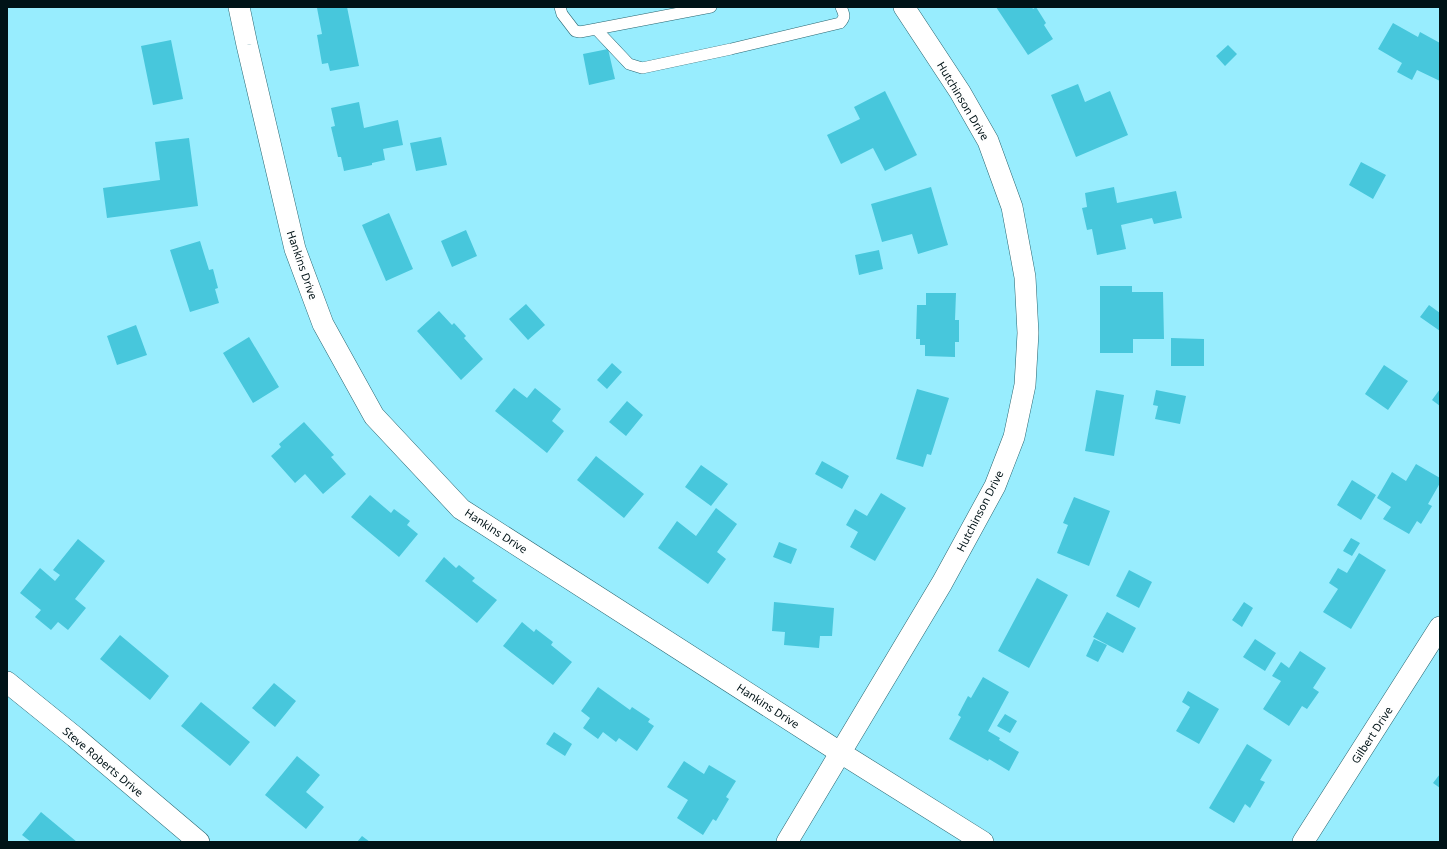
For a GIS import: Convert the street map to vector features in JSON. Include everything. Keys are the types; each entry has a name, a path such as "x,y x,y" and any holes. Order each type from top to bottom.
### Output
{"street":[{"name":"Hankins Drive","path":"239,7 248,53 295,249 323,324 374,416 461,509 982,842"},
{"name":"Hutchinson Drive","path":"787,842 942,583 995,486 1014,437 1025,385 1028,333 1025,277 1012,207 988,141 960,92 904,7"},
{"name":"Gilbert Drive","path":"1303,842 1434,651 1440,627"},
{"name":"Steve Roberts Drive","path":"7,682 75,737 199,842"}],"lane":[{"path":"560,7 562,14 575,31 580,32 711,7"},
{"path":"596,29 629,64 642,68 731,49 840,22 844,19 841,7"}],"building":[{"path":"347,7 359,66 330,71 328,63 322,64 317,35 322,34 317,8"},
{"path":"996,7 1032,7 1033,9 1036,7 1046,23 1044,25 1053,39 1028,55"},
{"path":"1393,23 1418,37 1420,32 1440,43 1440,81 1417,70 1412,80 1397,72 1402,63 1378,49"},
{"path":"171,40 183,99 153,105 141,46"},
{"path":"1228,45 1237,54 1225,66 1216,56"},
{"path":"608,49 615,79 589,85 583,54"},
{"path":"1078,84 1085,102 1110,91 1128,135 1076,157 1051,95"},
{"path":"885,91 917,155 885,171 873,148 841,164 827,135 860,119 854,107"},
{"path":"359,102 364,128 398,120 403,145 383,149 385,160 372,163 372,165 344,171 341,157 338,157 331,127 335,126 331,108"},
{"path":"441,137 447,165 416,171 410,143"},
{"path":"189,138 198,206 107,218 103,188 160,180 155,142"},
{"path":"1361,162 1386,175 1373,199 1349,185"},
{"path":"931,187 948,245 918,254 912,234 882,242 871,204"},
{"path":"1114,187 1117,203 1176,191 1182,218 1154,224 1152,218 1121,225 1126,249 1097,255 1092,229 1087,230 1082,208 1087,207 1085,193"},
{"path":"389,213 413,269 386,281 362,225"},
{"path":"466,230 477,256 452,267 441,241"},
{"path":"200,241 209,270 213,269 218,288 215,289 219,303 190,312 170,250"},
{"path":"879,250 883,269 859,275 855,255"},
{"path":"1100,286 1132,286 1132,292 1163,292 1164,339 1133,339 1133,353 1100,353"},
{"path":"926,293 956,293 955,320 959,320 959,342 955,342 955,357 925,356 925,345 920,345 920,339 916,339 917,305 926,305"},
{"path":"526,304 545,325 528,340 509,319"},
{"path":"1429,305 1440,313 1440,331 1420,317"},
{"path":"439,311 452,325 454,323 466,336 464,338 483,359 461,380 417,331"},
{"path":"136,325 147,355 117,365 107,336"},
{"path":"249,337 279,387 253,403 223,353"},
{"path":"1171,338 1204,339 1204,366 1171,366"},
{"path":"612,363 622,372 607,389 597,380"},
{"path":"1384,365 1408,381 1388,410 1365,394"},
{"path":"514,388 527,398 535,388 561,409 552,421 564,431 547,453 495,411"},
{"path":"917,389 949,398 931,455 927,454 923,467 896,459"},
{"path":"1440,389 1440,406 1432,400"},
{"path":"1096,390 1124,395 1114,456 1085,451"},
{"path":"1156,390 1186,396 1180,424 1155,419 1158,406 1153,405"},
{"path":"627,401 643,415 626,436 609,422"},
{"path":"304,422 334,455 331,457 346,474 323,494 305,474 295,483 271,456 281,447 279,444"},
{"path":"596,456 644,494 624,518 577,480"},
{"path":"822,461 849,476 842,489 815,474"},
{"path":"1416,464 1440,478 1440,483 1428,504 1432,506 1421,524 1417,521 1409,534 1383,519 1391,507 1377,498 1392,472 1406,481"},
{"path":"701,465 728,484 711,506 685,487"},
{"path":"1352,480 1376,495 1361,520 1337,505"},
{"path":"881,493 906,508 875,561 850,547 858,532 846,525 855,509 867,516"},
{"path":"370,495 391,513 394,509 410,521 407,525 418,534 399,557 351,517"},
{"path":"1074,497 1110,511 1089,566 1057,553 1068,525 1063,523"},
{"path":"716,508 737,524 717,552 726,559 708,584 658,548 677,521 696,536"},
{"path":"1351,538 1360,543 1352,556 1343,551"},
{"path":"78,539 105,561 75,599 86,608 68,630 58,622 51,630 35,617 41,610 20,593 40,568 55,581 60,575 53,570"},
{"path":"779,542 797,549 791,564 773,557"},
{"path":"1359,553 1386,570 1351,629 1323,612 1338,589 1329,583 1338,568 1347,573"},
{"path":"444,557 456,568 459,565 475,578 472,581 497,600 477,623 425,581"},
{"path":"1129,570 1152,582 1139,608 1116,596"},
{"path":"1037,578 1068,595 1029,668 998,651"},
{"path":"774,602 834,608 832,636 820,636 819,648 784,645 785,632 772,631"},
{"path":"1244,602 1253,608 1242,627 1232,620"},
{"path":"1107,612 1136,628 1123,653 1093,637"},
{"path":"522,622 534,632 536,629 553,642 551,645 572,662 553,685 503,646"},
{"path":"120,635 169,676 150,700 100,659"},
{"path":"1094,639 1107,645 1098,662 1086,656"},
{"path":"1255,639 1276,653 1265,671 1243,657"},
{"path":"1300,651 1326,668 1313,688 1319,692 1307,709 1302,706 1289,726 1263,709 1281,681 1272,676 1281,662 1289,668"},
{"path":"983,677 1009,692 988,731 1000,738 999,740 1019,752 1009,771 949,739 961,717 958,715 968,696 971,698"},
{"path":"274,683 296,701 275,727 252,708"},
{"path":"598,687 630,710 632,707 650,719 648,722 654,726 637,751 619,738 616,742 603,732 598,739 583,728 590,718 581,711"},
{"path":"1188,691 1219,709 1199,744 1176,731 1190,707 1182,702"},
{"path":"201,702 250,742 230,766 181,726"},
{"path":"1005,714 1017,721 1010,733 997,726"},
{"path":"554,732 572,744 565,756 546,744"},
{"path":"1247,744 1272,760 1260,780 1265,782 1250,808 1245,804 1234,823 1209,808"},
{"path":"297,756 320,775 306,792 324,807 306,829 265,795"},
{"path":"684,761 704,774 709,765 736,781 726,797 729,799 716,821 713,819 703,835 677,818 688,800 667,787"},
{"path":"1440,774 1440,788 1433,783"},
{"path":"41,812 77,842 31,842 22,835"},
{"path":"362,836 370,842 357,842"}]}
